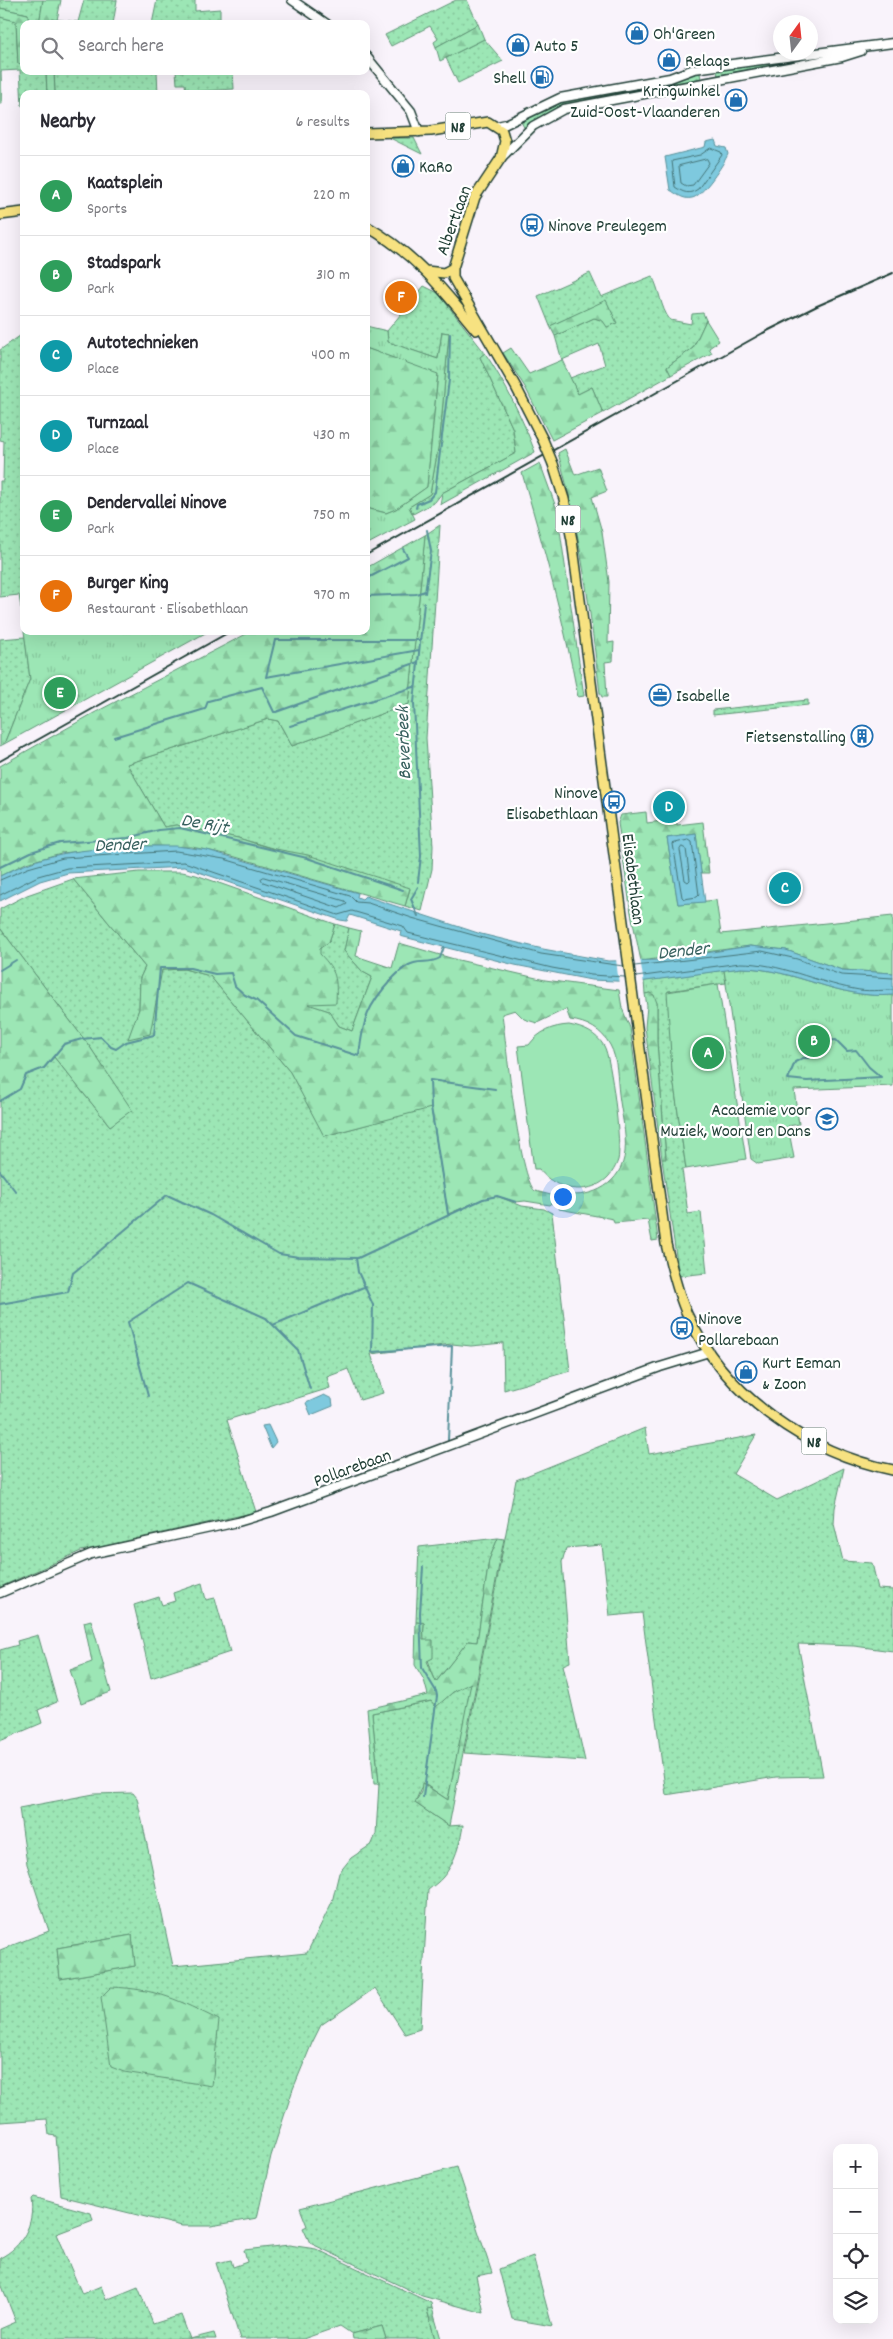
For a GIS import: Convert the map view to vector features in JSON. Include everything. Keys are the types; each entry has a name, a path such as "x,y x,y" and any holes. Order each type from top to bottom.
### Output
{"main road":[{"name":"Albertlaan","path":"419,132 488,122 497,126 502,131 505,141 501,158 475,197 453,268"},
{"name":"N8","path":"370,133 419,132"},
{"path":"0,215 20,212"},
{"name":"N8","path":"370,229 402,250 442,287 496,356"},
{"name":"N8","path":"453,268 454,283 496,356"},
{"path":"426,271 444,273 453,268"},
{"name":"Elisabethlaan","path":"496,356 516,386 543,440 564,499 572,540 626,949 671,1264 687,1314 709,1352"},
{"name":"N8","path":"709,1352 750,1400 790,1429 838,1454 869,1465 893,1470"}],"street":[{"path":"292,0 322,20"},
{"name":"Albertlaan","path":"497,126 506,124 560,98 670,78 706,66 893,44"},
{"name":"Albertlaan","path":"501,158 533,126 564,109 842,57 872,47"},
{"path":"370,61 411,111 419,132"},
{"path":"704,82 710,76 706,66"},
{"name":"Pollarebaan","path":"0,1592 91,1554 238,1522 271,1512 660,1368 709,1352"}],"green space":[{"path":"0,0 43,0 40,20 28,20 28,14 0,8"},
{"path":"43,0 61,0 57,20 40,20"},
{"path":"84,0 117,0 114,20 79,20"},
{"path":"157,0 195,0 195,11 220,9 220,20 153,20"},
{"path":"456,0 467,0 478,24 436,47 434,42 438,39 430,26 391,46 385,35"},
{"path":"0,8 28,14 28,20 20,20 20,64 18,64 16,21 0,17"},
{"path":"0,17 16,21 20,70 1,71 2,104 0,104"},
{"path":"478,24 484,39 440,61 436,47"},
{"path":"484,39 503,61 458,83 446,58"},
{"path":"769,61 770,66 724,76 718,76 716,67"},
{"path":"700,73 701,79 601,97 604,92"},
{"path":"20,75 46,75 47,90 21,90"},
{"path":"46,75 54,75 55,90 47,90"},
{"path":"54,75 157,75 158,90 55,90"},
{"path":"176,75 233,75 234,89 186,90 185,84 177,84"},
{"path":"597,94 598,97 560,109 525,129 520,120 564,100"},
{"path":"390,138 414,138 422,154"},
{"path":"590,273 601,297 652,276 664,310 670,320 691,324 692,314 703,313 706,320 693,348 667,367 671,375 603,413 592,387 578,394 570,378 605,365 599,344 562,360 555,336 594,318 616,323 606,301 550,326 538,296"},
{"path":"424,286 438,293 485,353 480,357 513,429 516,453 442,493 435,502 413,514 409,507 430,494 440,437 449,333 442,332 438,359 388,342 387,331"},
{"path":"606,300 617,323 607,327 603,321 594,318 555,336 550,326"},
{"path":"706,320 719,341 709,348 712,353 671,375 667,367 693,348"},
{"path":"370,327 387,331 388,342 438,359 442,332 449,333 440,437 430,494 409,507 415,519 370,543 370,509 386,513 396,509 427,487 438,374 370,349"},
{"path":"20,336 20,602 19,595 0,597 0,481 3,481 4,441 0,440 0,350"},
{"path":"511,348 529,374 562,360 578,394 592,387 603,413 552,440 525,387 503,353"},
{"path":"370,349 438,373 427,487 396,509 386,513 370,509"},
{"path":"485,353 513,401 535,452 440,505 442,493 516,453 513,429 480,357"},
{"path":"565,449 575,475 598,467 607,491 592,497 602,532 609,582 608,643 614,642 613,661 605,662 607,697 602,697 600,693 579,542 558,453"},
{"path":"540,463 557,510 584,696 578,697 553,585 522,473"},
{"path":"440,525 426,738 433,846 432,869 422,911 405,906 410,889 238,838 176,825 164,827 127,764 268,719 278,721 292,746 409,704 425,535"},
{"path":"425,535 409,704 292,746 278,721 268,719 127,764 164,827 176,825 238,838 270,848 308,855 410,888 405,906 225,854 192,847 143,846 61,853 26,863 0,876 0,766 94,713 244,635 370,635 370,566"},
{"path":"24,635 202,635 4,744 30,679"},
{"path":"25,637 30,679 4,744 0,746 0,639"},
{"path":"808,700 808,705 713,715 713,710"},
{"path":"646,812 647,823 676,819 677,825 703,822 709,873 701,873 696,834 667,838 678,904 716,900 721,934 893,916 893,973 842,970 786,950 750,946 641,961 631,913 618,823 621,815"},
{"path":"139,872 182,872 196,875 335,924 329,942 320,948 320,954 330,966 335,976 336,1003 308,1004 329,1011 339,1026 352,1031 372,977 363,972 344,951 349,928 361,931 356,956 392,968 399,943 454,959 545,980 619,990 622,1008 630,1028 658,1240 652,1241 648,1220 614,1223 613,1219 559,1209 564,1194 585,1194 595,1191 612,1180 623,1163 625,1152 625,1130 613,1051 607,1040 598,1031 588,1025 570,1020 566,1009 537,1023 524,1019 515,1010 502,1014 519,1137 529,1181 535,1191 559,1197 550,1205 525,1201 516,1202 497,1196 483,1199 448,1214 431,1108 324,1136 290,1072 210,976 184,969 162,970 150,1034 128,1039 139,1009 140,978 145,967 73,879"},
{"path":"73,879 145,967 140,978 139,1009 129,1038 162,970 184,969 210,976 290,1072 325,1136 431,1107 448,1214 483,1199 497,1196 522,1206 544,1209 552,1213 570,1371 504,1390 503,1343 471,1346 452,1344 371,1354 383,1393 360,1400 348,1369 327,1377 330,1388 227,1420 256,1512 81,1551 0,1587 0,1101 20,1089 26,1075 44,1068 54,1057 110,1126 131,1110 90,1047 0,928 0,909 27,895"},
{"path":"335,924 349,928 344,951 363,972 372,977 352,1031 339,1026 329,1011 306,1004 320,948 329,942"},
{"path":"0,928 90,1047 132,1110 110,1126 54,1057 44,1068 26,1075 20,1089 0,1101"},
{"path":"741,968 761,969 780,973 854,993 893,995 893,1086 794,1090 799,1124 788,1126 794,1158 758,1164 751,1159 724,970"},
{"path":"724,970 726,983 668,991 672,1071 686,1169 682,1169 688,1214 701,1212 707,1273 679,1276 662,1159 666,1158 657,1042 657,1003 650,993 645,994 644,981"},
{"path":"718,984 746,1159 686,1169 672,1071 667,992"},
{"path":"650,993 654,995 657,1003 657,1042 666,1159 662,1159 645,1027 647,1006 645,994"},
{"path":"569,1025 589,1032 604,1046 613,1083 617,1121 619,1152 618,1160 612,1172 604,1181 582,1189 559,1185 539,1169 534,1169 518,1046 529,1045 537,1036 547,1030"},
{"path":"645,1428 649,1454 756,1435 733,1474 777,1500 844,1468 835,1508 834,1524 843,1561 872,1563 878,1589 893,1590 893,1651 854,1646 798,1644 823,1776 776,1777 666,1795 642,1613 610,1616 602,1545 566,1548 562,1562 570,1662 563,1665 585,1761 464,1753 516,1480"},
{"path":"498,1538 489,1560 477,1642 468,1641 436,1682 426,1653 424,1623 416,1622 419,1547"},
{"path":"498,1538 504,1539 449,1826 415,1803 421,1792 422,1783 448,1800 471,1683 453,1692 436,1707 431,1701 372,1713 379,1784 374,1784 367,1709 428,1695 424,1680 415,1665 416,1622 424,1623 423,1640 433,1640 433,1658 427,1661 436,1682 468,1641 477,1642 489,1560"},
{"path":"202,1583 206,1600 215,1598 230,1652 151,1678 134,1605 159,1597 162,1605 175,1601 173,1593"},
{"path":"91,1620 111,1692 81,1703 70,1670 92,1662 84,1622"},
{"path":"38,1635 57,1702 38,1710 42,1723 0,1741 0,1650 18,1645 17,1641"},
{"path":"472,1682 448,1800 423,1783 415,1803 449,1826 463,1825 459,1845 447,1872 428,1890 420,2029 405,2034 375,1988 321,2025 293,2089 271,2156 257,2218 211,2226 182,2226 61,2196 56,2136 49,2135 47,2119 0,2122 0,1950 49,1931 27,1864 19,1808 94,1794 133,1793 137,1798 173,1966 307,1953 332,1902 339,1873 351,1858 372,1844 376,1834 379,1784 372,1713 432,1701 436,1706 453,1692","holes":["132,1935 135,1966 60,1979 57,1948"]},
{"path":"132,1935 135,1966 60,1979 57,1948"},
{"path":"111,1987 155,1993 219,2020 212,2086 124,2072 111,2067 101,1997"},
{"path":"457,2167 492,2273 476,2276 484,2313 422,2296 310,2243 303,2228 307,2226 300,2208"},
{"path":"33,2197 91,2213 93,2220 56,2234 82,2294 101,2286 106,2300 138,2287 153,2324 181,2315 190,2339 0,2339 0,2329 16,2322 0,2281 0,2258 15,2248 25,2234 31,2217 31,2199"},
{"path":"289,2245 316,2249 431,2303 432,2308 427,2310 435,2339 386,2339 382,2326 352,2334 340,2326 303,2339 240,2339 216,2263 231,2260 233,2267 247,2262 244,2250"},
{"path":"533,2256 552,2326 512,2319 499,2269"},
{"path":"432,2308 441,2339 435,2339 427,2309"},
{"path":"382,2326 386,2339 353,2339 352,2334"},
{"path":"214,2333 216,2339 190,2339"}],"water":[{"path":"715,140 717,146 726,148 728,154 707,186 692,198 680,196 670,190 665,157 705,147 706,142"},
{"path":"696,834 705,902 678,904 667,838"},
{"path":"143,846 176,846 207,850 358,893 357,897 362,899 365,896 481,934 543,949 608,961 661,960 750,946 786,950 842,970 893,973 893,995 854,993 780,973 761,969 741,968 639,982 591,980 515,965 400,936 401,931 350,915 347,921 340,920 184,867 68,873 40,881 0,901 0,876 36,860 70,852"},
{"path":"324,1395 332,1399 333,1406 311,1415 306,1403"},
{"path":"268,1425 276,1442 271,1448 262,1426"}],"pier":[{"path":"640,958 644,984 619,985 616,959"}],"waterway":[{"name":"Beverbeek","path":"416,508 417,504 429,499 435,492 449,380 450,334"},
{"name":"Beverbeek","path":"425,593 431,551 427,530"},
{"path":"370,577 408,557 403,549"},
{"path":"370,596 416,594 425,591"},
{"name":"Beverbeek","path":"418,882 421,856 414,703 424,603"},
{"path":"419,650 266,677 275,640 420,640"},
{"path":"114,737 205,709 208,701 262,687 274,712 276,712 418,662"},
{"path":"290,726 414,687"},
{"name":"De Rijt","path":"0,867 31,852 60,843 128,838 159,830 180,828 307,858 403,890"},
{"name":"Beverbeek","path":"418,887 411,899 418,916"},
{"path":"0,1101 20,1089 26,1075 44,1068 64,1044 82,1039 101,1037 111,1047 116,1049 126,1042 154,1035 160,968 190,968 215,974 231,973 235,986 245,995 256,1000 296,1036 359,1056 365,1023 377,997 399,972 411,964 433,961 440,958 444,947"},
{"path":"0,970 16,960"},
{"path":"836,1040 847,1051 856,1050 869,1067 881,1077 807,1081 788,1079 795,1062 803,1058 809,1058 814,1050 823,1043 836,1040"},
{"path":"448,1214 431,1107 430,1080 495,1089"},
{"path":"0,1171 16,1192"},
{"path":"0,1304 68,1292 73,1273 167,1195 211,1215 279,1254 299,1257 358,1258 483,1199 497,1196 516,1202"},
{"path":"356,1258 358,1272 373,1305 372,1352 452,1346 448,1440"},
{"path":"148,1396 128,1322 188,1283 266,1318 273,1325"},
{"path":"310,1389 298,1350 273,1325 366,1286"},
{"path":"423,1567 420,1613 422,1668 437,1696 423,1797"}],"railway":[{"path":"370,553 763,333 817,306 893,273"},
{"path":"0,761 224,635"}],"place":[{"name":"Oh'Green","path":"637,33"},
{"name":"Auto 5","path":"518,45"},
{"name":"Relaqs","path":"669,60"},
{"name":"Shell","path":"542,77"},
{"name":"Kringwinkel Zuid-Oost-Vlaanderen","path":"736,100"},
{"name":"KaRo","path":"403,166"},
{"name":"Ninove Preulegem","path":"532,225"},
{"name":"Burger King","path":"401,297"},
{"name":"Dendervallei Ninove","path":"60,693"},
{"name":"Isabelle","path":"660,695"},
{"name":"Fietsenstalling","path":"862,736"},
{"name":"Ninove Elisabethlaan","path":"614,802"},
{"name":"Turnzaal","path":"669,807"},
{"name":"Autotechnieken","path":"785,888"},
{"name":"Stadspark","path":"814,1041"},
{"name":"Kaatsplein","path":"708,1053"},
{"name":"Academie voor Muziek, Woord en Dans","path":"827,1119"},
{"name":"Ninove Pollarebaan","path":"682,1328"},
{"name":"Kurt Eeman & Zoon","path":"746,1372"}],"water label":[{"name":"Dender","path":"120,843"},
{"name":"Dender","path":"683,949"}]}
